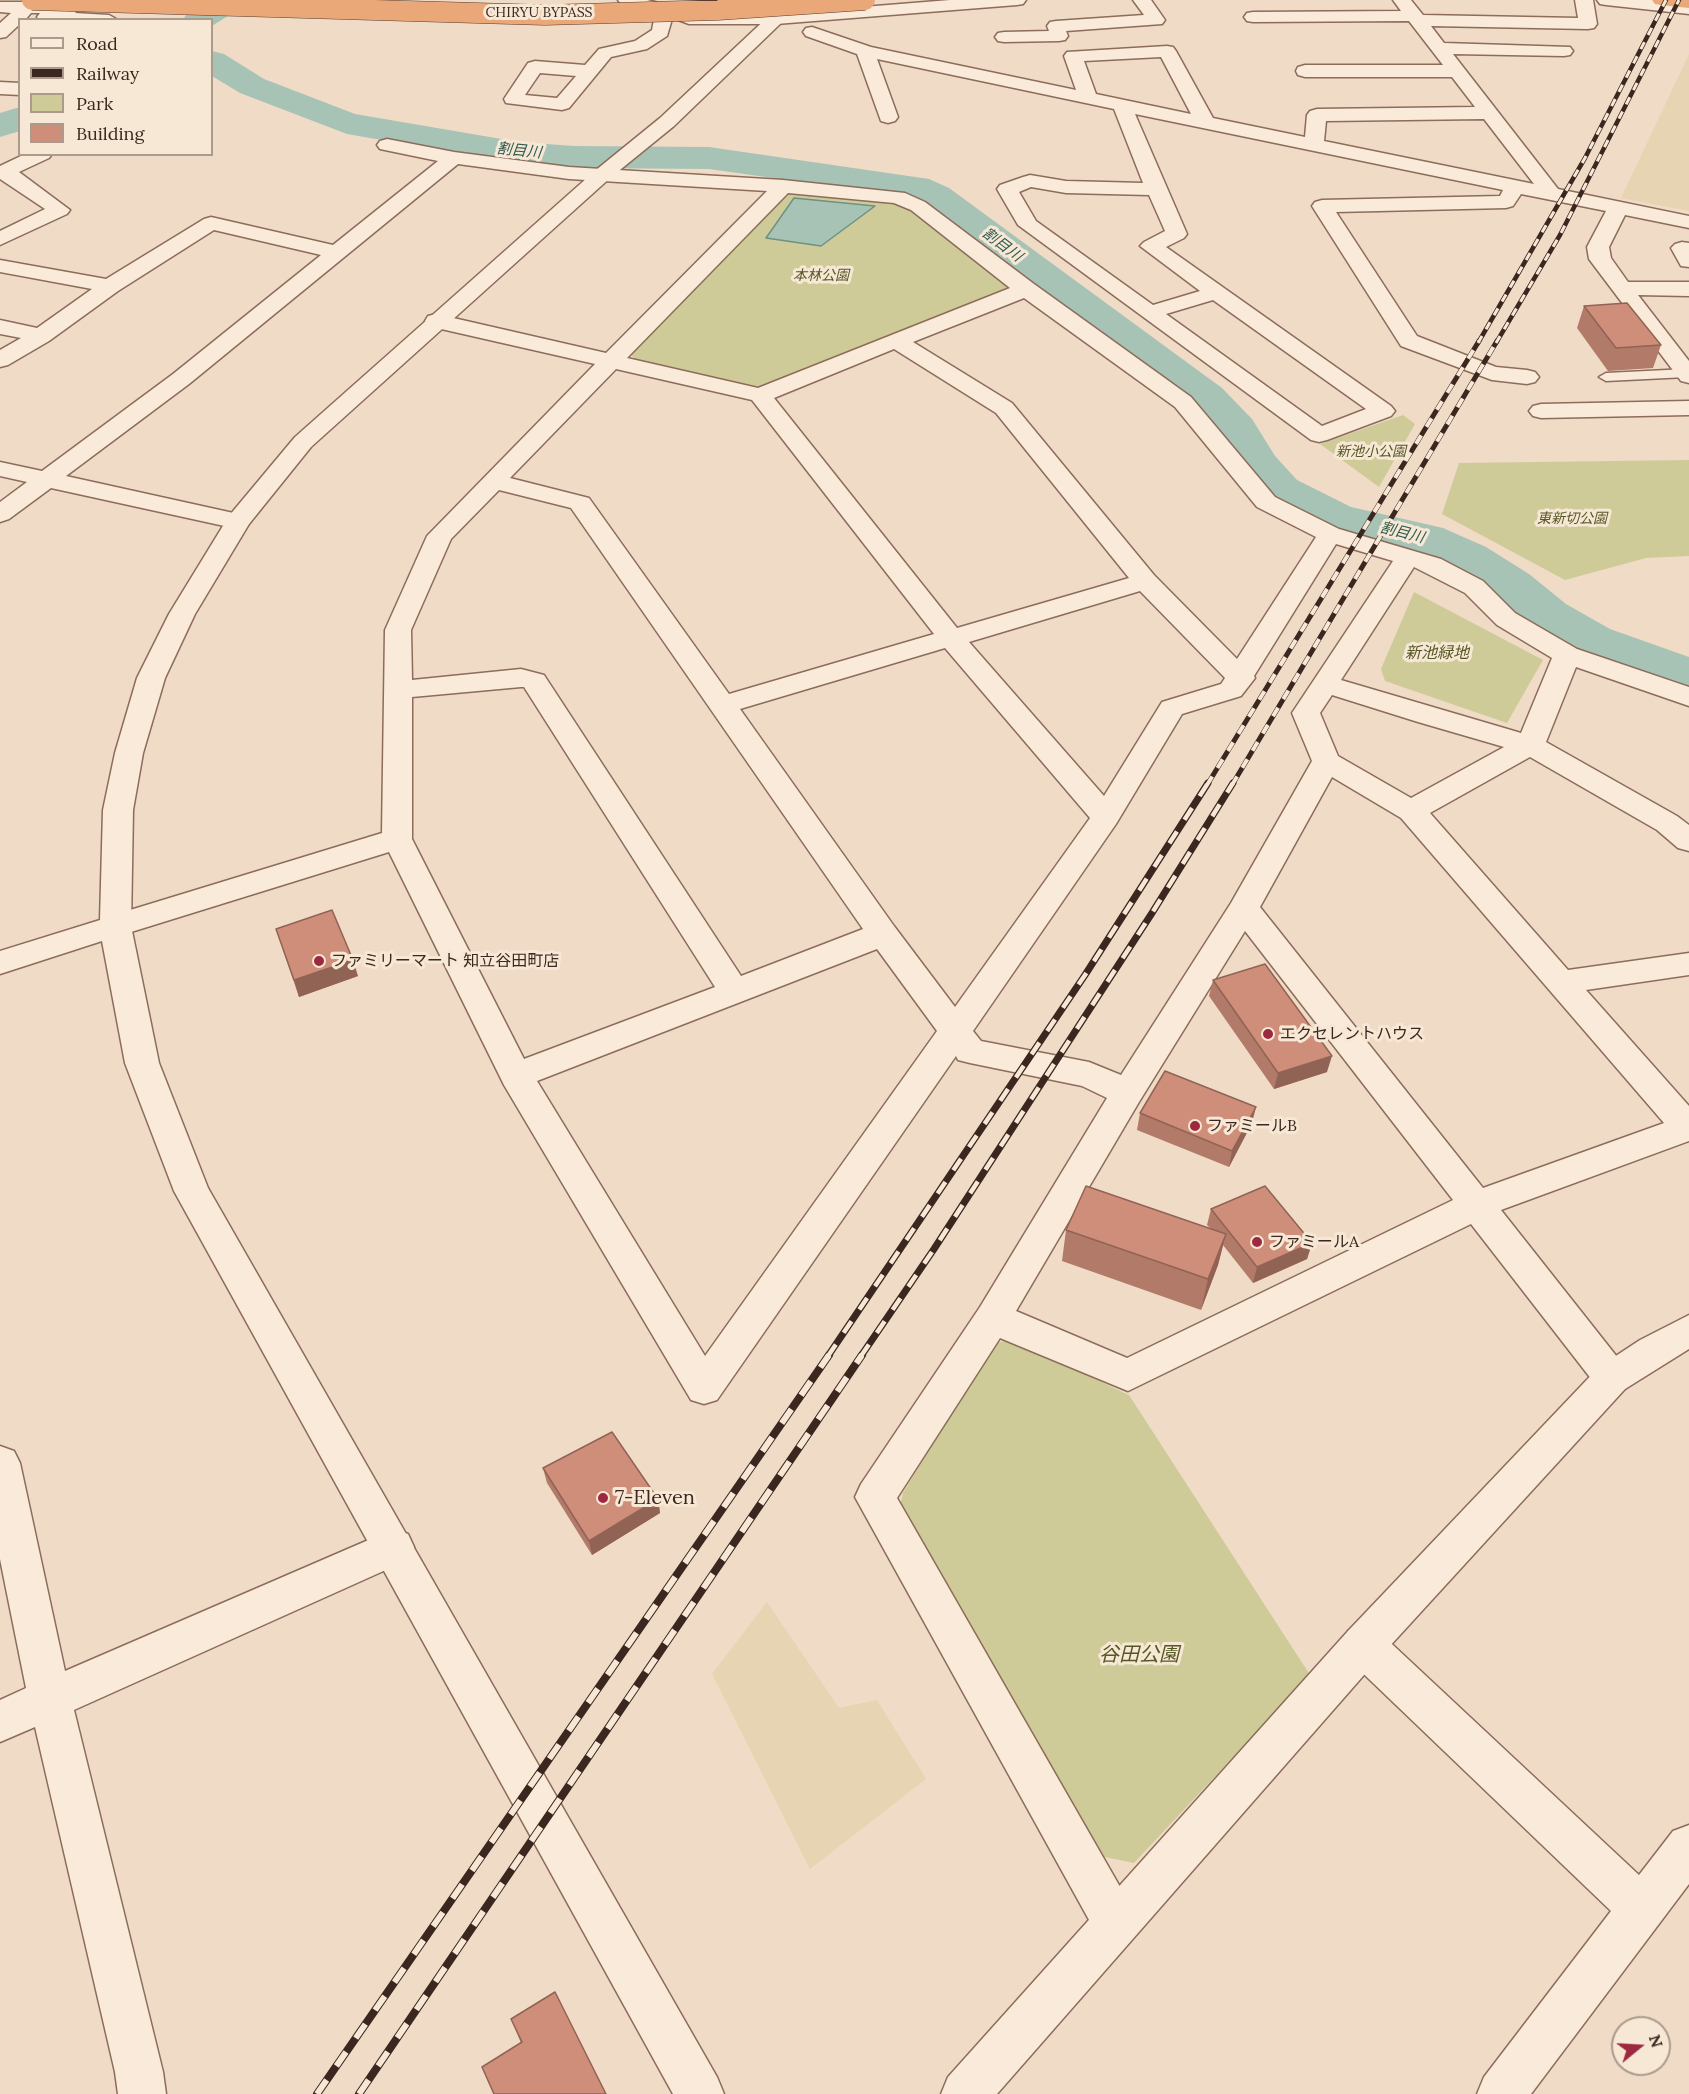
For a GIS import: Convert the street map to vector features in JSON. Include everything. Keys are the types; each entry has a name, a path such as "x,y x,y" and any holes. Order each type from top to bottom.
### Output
{"highway":[{"name":"CHIRYU BYPASS","path":"348,0 551,4 718,0"},
{"name":"CHIRYU BYPASS","path":"28,6 545,15 718,10 866,0"},
{"path":"1661,0 1689,3"}],"street":[{"path":"627,0 698,19"},
{"path":"700,2094 192,1191 142,1063 115,926 118,810 129,753 151,678 182,614 238,521 303,442 436,321 606,172 667,122 796,0"},
{"path":"0,7 28,6 440,21 776,19 1017,0"},
{"path":"1004,37 1059,36 1056,26 1156,20 1142,0"},
{"path":"1402,0 1551,193"},
{"path":"1253,17 1416,18 1588,24 1584,0"},
{"path":"1606,0 1689,9"},
{"path":"984,2 1032,86"},
{"path":"28,6 97,18"},
{"path":"0,33 28,6"},
{"path":"590,71 605,53 641,45 661,32 663,19"},
{"path":"812,32 865,51 1689,222"},
{"path":"1439,48 1564,51"},
{"path":"865,51 888,117"},
{"path":"1088,97 1073,56 1167,51 1206,122"},
{"path":"1305,71 1456,71"},
{"path":"0,88 18,89"},
{"path":"1121,104 1177,234 1151,246 1383,411 1319,435 1028,225 1006,189 1030,181 1066,187 1156,189"},
{"path":"1314,144 1317,116 1489,113"},
{"path":"387,145 454,158 569,173 606,172 783,186 898,198 918,206 1026,289 1184,402 1266,502 1330,534 1432,564 1474,587 1506,619 1567,655 1689,697"},
{"path":"2,172 38,156"},
{"path":"0,514 181,378 454,158"},
{"path":"0,239 60,210 2,172"},
{"path":"783,186 440,536 399,630 397,839 516,1076 704,1388 1106,817 1172,708 1231,690 1241,678 1330,534"},
{"path":"1516,186 1506,202 1322,206 1409,341 1492,373 1527,377"},
{"path":"1618,208 1598,247 1600,259 1688,374"},
{"path":"0,360 41,336 110,286 211,223 336,252"},
{"path":"0,266 110,286"},
{"path":"1621,288 1689,289"},
{"path":"436,321 760,395 1026,289"},
{"path":"1151,312 1215,293"},
{"path":"0,327 41,336"},
{"path":"895,340 1004,408 1145,581 1241,678"},
{"path":"1664,343 1689,343"},
{"path":"760,395 951,638 1106,817"},
{"path":"1541,411 1689,408"},
{"path":"0,469 238,521"},
{"path":"495,482 580,503 883,934 970,1051 1089,1075 1127,1093"},
{"path":"993,1317 1128,1375 1476,1205 1688,1128 1412,811 1326,761 1306,713 1408,557"},
{"path":"724,705 1145,581"},
{"path":"1412,811 1530,745 1567,655"},
{"path":"397,690 521,678 534,681 734,991"},
{"path":"1325,684 1530,745 1667,823 1689,841"},
{"path":"1115,1922 875,1497 993,1317 1127,1093 1244,908 1326,761"},
{"path":"0,963 397,839"},
{"path":"1244,908 1612,1378"},
{"path":"516,1076 883,934"},
{"path":"1562,982 1689,964"},
{"path":"965,2094 1115,1922 1363,1645 1612,1378 1689,1331"},
{"path":"0,1463 50,1700 139,2072 142,2094"},
{"path":"0,1721 394,1547"},
{"path":"1363,1645 1642,1909"},
{"path":"1501,2094 1689,1847"}],"lane":[{"path":"1606,377 1688,374"}],"shaded area":[{"path":"1689,54 1689,211 1621,198"},
{"path":"794,198 875,206 821,246 766,238"},
{"path":"767,1602 839,1708 877,1700 926,1779 810,1869 712,1674"}],"green space":[{"name":"本林公園","path":"794,192 892,202 906,206 1009,282 1007,289 766,385 755,387 635,360 631,354 788,194"},
{"name":"新池小公園","path":"1403,415 1415,424 1379,487 1320,444"},
{"name":"東新切公園","path":"1689,460 1689,556 1646,558 1565,580 1442,514 1459,463"},
{"name":"新池緑地","path":"1414,592 1543,660 1507,723 1385,681 1381,669"},
{"name":"谷田公園","path":"1011,1339 1129,1395 1310,1675 1134,1863 1100,1856 900,1506 903,1493 994,1344"}],"building":[{"path":"1627,303 1661,345 1616,348 1584,306"},
{"name":"ファミリーマート 知立谷田町店","path":"332,910 353,960 294,980 276,929"},
{"name":"エクセレントハウス","path":"1265,964 1332,1056 1278,1073 1213,980"},
{"name":"ファミールB","path":"1165,1071 1256,1107 1232,1151 1140,1113"},
{"path":"1086,1186 1226,1234 1208,1279 1066,1230"},
{"name":"ファミールA","path":"1265,1186 1312,1243 1257,1267 1211,1209"},
{"name":"7-Eleven","path":"612,1432 658,1499 589,1541 543,1468"},
{"path":"555,1992 606,2094 494,2094 482,2067 522,2042 511,2019"}],"waterway":[{"path":"202,18 231,0"},
{"name":"割目川","path":"213,62 252,86 347,123 519,153 574,157 709,158 916,187 936,196 1207,397 1236,428 1257,463 1281,490 1336,517 1426,538 1469,557 1512,584 1548,615 1592,640 1689,675"},
{"path":"0,126 18,119"}],"railway":[{"path":"1478,343 1585,158 1666,0"},
{"path":"1496,343 1560,235 1679,0"},
{"path":"1207,785 1479,341"},
{"path":"1232,785 1497,341"},
{"path":"828,1356 1085,975 1208,783"},
{"path":"861,1356 934,1249 1152,913 1233,783"},
{"path":"317,2094 829,1355"},
{"path":"359,2094 862,1355"}],"place":[{"name":"ファミリーマート 知立谷田町店","path":"319,961"},
{"name":"エクセレントハウス","path":"1268,1034"},
{"name":"ファミールB","path":"1195,1126"},
{"name":"ファミールA","path":"1257,1242"},
{"name":"7-Eleven","path":"603,1498"}]}
